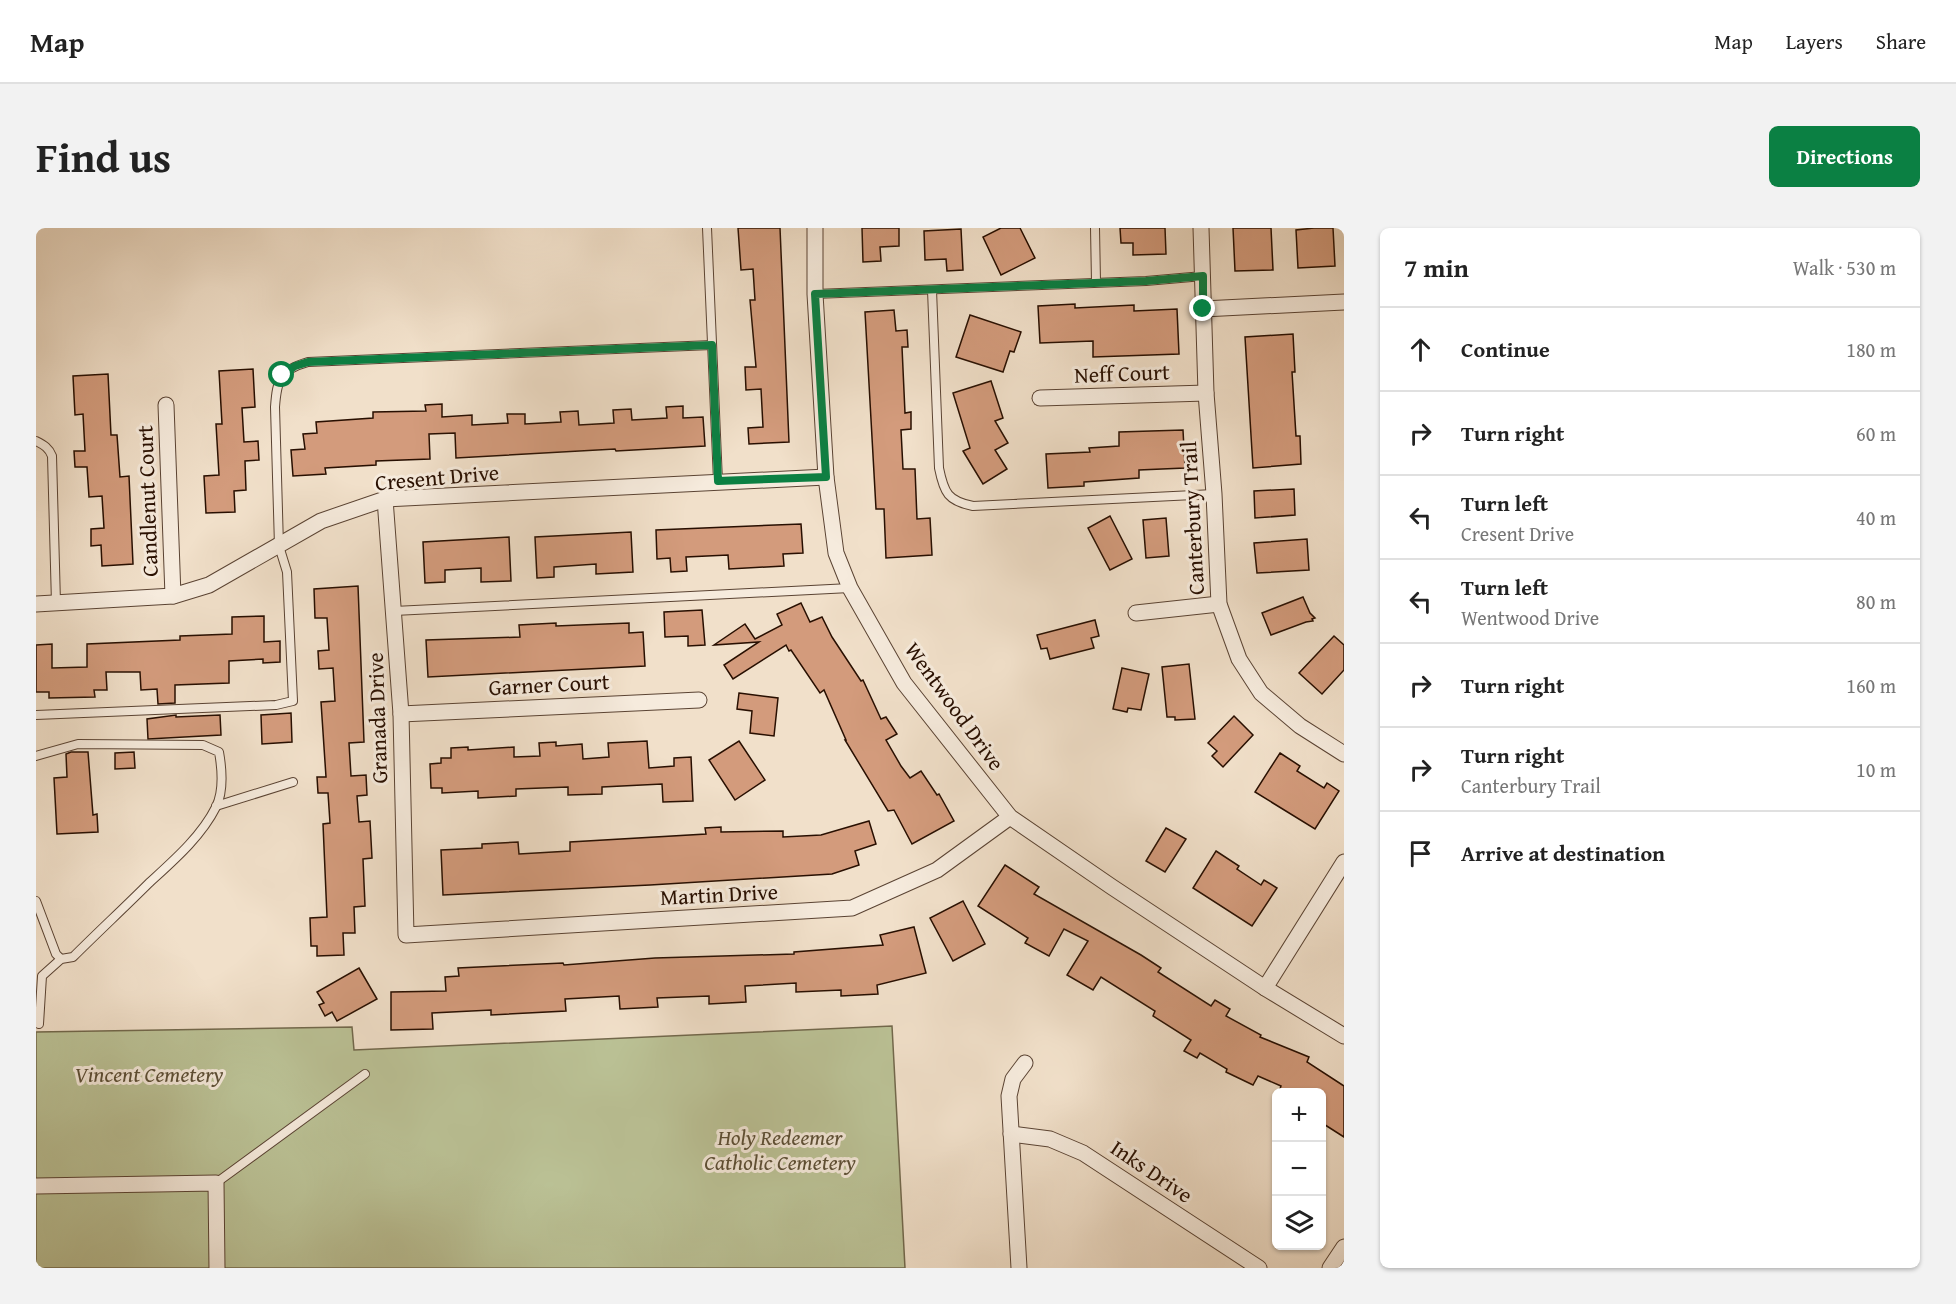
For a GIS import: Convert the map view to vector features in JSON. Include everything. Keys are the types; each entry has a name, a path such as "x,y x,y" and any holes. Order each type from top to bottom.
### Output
{"street":[{"name":"Wentwood Drive","path":"815,228 815,294 826,477 836,553 850,588 904,683 1010,817 1265,988 1344,1036"},
{"name":"Canterbury Trail","path":"1201,228 1206,393 1219,604 1239,659 1261,693 1300,726 1344,754"},
{"path":"1203,309 1344,302"},
{"name":"Neff Court","path":"1040,398 1206,393"},
{"name":"Candlenut Court","path":"166,405 173,596"},
{"name":"Cresent Drive","path":"36,604 173,596 209,585 321,521 385,499 826,477"},
{"name":"Granada Drive","path":"385,499 400,714 406,935"},
{"path":"1136,613 1219,604"},
{"name":"Garner Court","path":"400,714 699,700"},
{"name":"Martin Drive","path":"406,935 852,908 937,870 1010,817"},
{"path":"1265,988 1344,861"},
{"path":"1019,1268 1009,1096 1013,1079 1025,1063"},
{"name":"Inks Drive","path":"1011,1134 1050,1139 1083,1153 1258,1268"},
{"path":"36,1186 216,1183 217,1268"},
{"path":"1330,1268 1344,1247"}],"lane":[{"path":"707,228 718,481"},
{"path":"1095,228 1096,282"},
{"path":"815,294 1203,276"},
{"path":"932,290 939,468 943,488 956,502 974,506 1214,494"},
{"path":"36,715 276,705 293,701 287,572 279,546 274,406 276,386 282,375 295,366 308,362 712,345"},
{"path":"36,441 44,444 52,456 56,603"},
{"path":"394,611 850,588"},
{"path":"36,756 78,744 203,745 219,752 221,785 216,806 179,854 73,957 61,960 42,976 39,1024"},
{"path":"216,806 293,782"},
{"path":"36,901 56,954 61,960"},
{"path":"216,1183 365,1074"}],"green space":[{"name":"Holy Redeemer Catholic Cemetery","path":"892,1026 905,1268 36,1268 36,1032 352,1027 354,1050"}],"building":[{"path":"738,228 780,228 789,442 749,444 748,428 763,427 761,389 746,390 745,367 756,367 750,300 755,300 753,269 741,270"},
{"path":"862,228 899,228 899,246 880,247 881,261 863,262"},
{"path":"1001,228 1020,228 1035,258 1001,275 983,237"},
{"path":"1120,228 1165,228 1166,254 1133,255 1133,243 1121,243"},
{"path":"1233,228 1271,228 1273,270 1235,271"},
{"path":"1333,228 1335,266 1298,268 1296,230"},
{"path":"961,229 963,270 947,271 946,259 925,260 924,231"},
{"path":"1075,304 1075,308 1134,305 1134,311 1177,309 1179,354 1093,357 1093,341 1040,343 1038,306"},
{"path":"894,310 896,331 907,330 908,347 902,347 905,413 911,412 911,429 901,430 903,469 915,469 917,519 930,518 932,555 886,558 884,509 876,509 865,312"},
{"path":"970,315 1021,332 1014,352 1010,351 1003,372 956,357"},
{"path":"1293,334 1295,372 1292,372 1296,436 1300,436 1301,464 1253,468 1245,337"},
{"path":"253,369 255,407 242,408 244,442 258,441 259,460 245,461 246,490 234,491 235,512 206,513 204,476 219,475 216,424 222,424 219,371"},
{"path":"108,374 111,435 117,435 120,477 129,476 133,564 102,566 101,545 91,546 91,529 104,528 102,496 89,497 87,467 75,467 74,451 85,451 83,414 75,415 73,376"},
{"path":"991,381 1003,418 995,421 1008,443 995,450 1007,469 983,484 963,451 970,448 953,393"},
{"path":"442,404 442,417 472,415 472,425 508,423 507,414 525,414 525,424 561,422 560,412 578,411 579,425 614,423 613,410 631,409 632,420 667,418 666,407 683,406 683,418 703,417 705,446 456,458 455,433 429,434 430,459 376,461 376,465 325,468 326,474 293,476 291,450 305,449 303,434 317,433 316,422 373,418 373,412 426,411 425,405"},
{"path":"1183,430 1185,468 1139,470 1139,478 1084,482 1084,486 1048,488 1046,454 1090,452 1089,448 1119,446 1119,432"},
{"path":"1294,489 1295,515 1255,518 1254,491"},
{"path":"1110,516 1132,559 1110,570 1088,528"},
{"path":"1166,518 1169,556 1146,558 1143,520"},
{"path":"801,524 803,553 783,554 784,566 729,569 728,555 686,557 687,571 671,572 670,558 657,559 656,530"},
{"path":"631,532 633,572 596,574 596,564 554,567 554,577 537,578 535,537"},
{"path":"509,537 511,581 481,582 481,568 445,570 445,582 425,583 423,542"},
{"path":"1307,539 1309,570 1257,573 1254,543"},
{"path":"358,586 364,742 349,743 351,776 366,775 367,795 357,796 359,822 370,821 372,858 363,859 365,906 354,907 355,933 343,933 344,955 317,956 317,946 311,946 310,918 327,917 323,824 330,823 328,793 318,793 317,777 326,777 321,702 335,701 333,668 319,669 318,651 329,650 327,618 315,618 314,589"},
{"path":"1303,597 1310,613 1315,618 1312,619 1313,621 1271,635 1262,613"},
{"path":"801,603 810,622 822,617 832,637 861,681 863,680 881,719 886,717 897,734 886,740 901,766 910,778 921,771 937,795 939,794 954,821 912,844 894,810 888,811 845,740 824,690 820,693 786,645 733,679 724,665 759,642 714,645 745,624 755,639 782,625 777,614"},
{"path":"702,610 705,645 688,646 688,636 665,637 664,612"},
{"path":"264,616 264,642 280,641 280,662 263,663 263,659 229,661 229,683 175,685 175,703 158,704 157,689 141,690 140,672 106,672 107,690 94,690 95,697 49,698 49,692 36,692 36,645 52,644 52,668 87,667 87,644 180,640 180,636 232,634 232,617"},
{"path":"1095,620 1099,636 1091,638 1094,648 1050,659 1047,648 1041,649 1037,635"},
{"path":"556,623 556,626 629,623 629,633 643,632 645,666 428,677 426,640 520,637 519,625"},
{"path":"1334,636 1344,645 1344,670 1322,694 1299,673"},
{"path":"1189,664 1195,719 1175,720 1175,717 1167,717 1162,667"},
{"path":"1122,668 1149,674 1141,710 1128,708 1127,712 1113,709"},
{"path":"739,693 778,698 774,736 750,733 752,711 737,709"},
{"path":"291,713 292,742 262,744 261,715"},
{"path":"176,715 176,717 220,715 221,735 148,739 147,719"},
{"path":"1234,716 1253,735 1223,767 1212,756 1217,751 1208,743"},
{"path":"647,741 649,768 674,766 674,758 691,757 693,801 663,802 662,784 602,787 602,794 568,795 568,787 516,789 516,796 478,798 478,791 442,793 442,788 431,788 430,764 441,763 441,758 451,758 451,748 468,747 468,750 514,747 514,757 540,756 539,743 556,742 556,746 582,744 583,759 609,757 608,743"},
{"path":"739,741 765,780 735,800 709,760"},
{"path":"88,752 93,815 97,814 98,832 57,834 54,778 67,777 66,754"},
{"path":"134,752 135,768 115,769 115,753"},
{"path":"1280,753 1300,766 1297,771 1324,788 1327,783 1339,791 1315,829 1255,792"},
{"path":"869,821 876,844 855,851 859,865 832,874 443,895 441,850 482,848 482,844 518,842 519,854 570,851 570,842 706,834 705,828 721,827 721,832 783,831 783,837 821,835"},
{"path":"1166,828 1186,839 1165,872 1146,861"},
{"path":"1216,851 1239,866 1237,869 1261,885 1264,880 1277,888 1252,926 1193,888"},
{"path":"1005,865 1039,887 1034,894 1141,955 1161,968 1158,972 1211,1006 1215,1000 1230,1009 1226,1016 1261,1035 1260,1037 1309,1057 1307,1062 1344,1086 1344,1137 1326,1126 1326,1088 1280,1088 1281,1086 1258,1076 1253,1085 1226,1072 1227,1069 1200,1053 1197,1058 1184,1051 1191,1040 1153,1016 1155,1011 1101,977 1093,990 1067,975 1088,941 1064,929 1049,956 1025,943 1028,938 978,906"},
{"path":"963,901 985,944 953,961 930,918"},
{"path":"914,927 926,973 877,985 878,994 841,996 841,990 796,992 796,983 745,986 746,1002 709,1004 709,996 657,998 658,1007 620,1009 619,996 565,999 566,1011 491,1015 491,1010 432,1013 433,1029 391,1030 391,992 446,991 445,977 459,976 458,968 794,954 794,952 883,945 880,935"},
{"path":"359,968 377,999 337,1021 332,1012 325,1016 319,1005 324,1003 317,992"}],"route":[{"path":"282,375 295,366 308,362 712,345 718,481 826,477 815,294 1146,281 1203,276 1203,309"}],"park label":[{"name":"Vincent Cemetery","path":"149,1074"}]}
